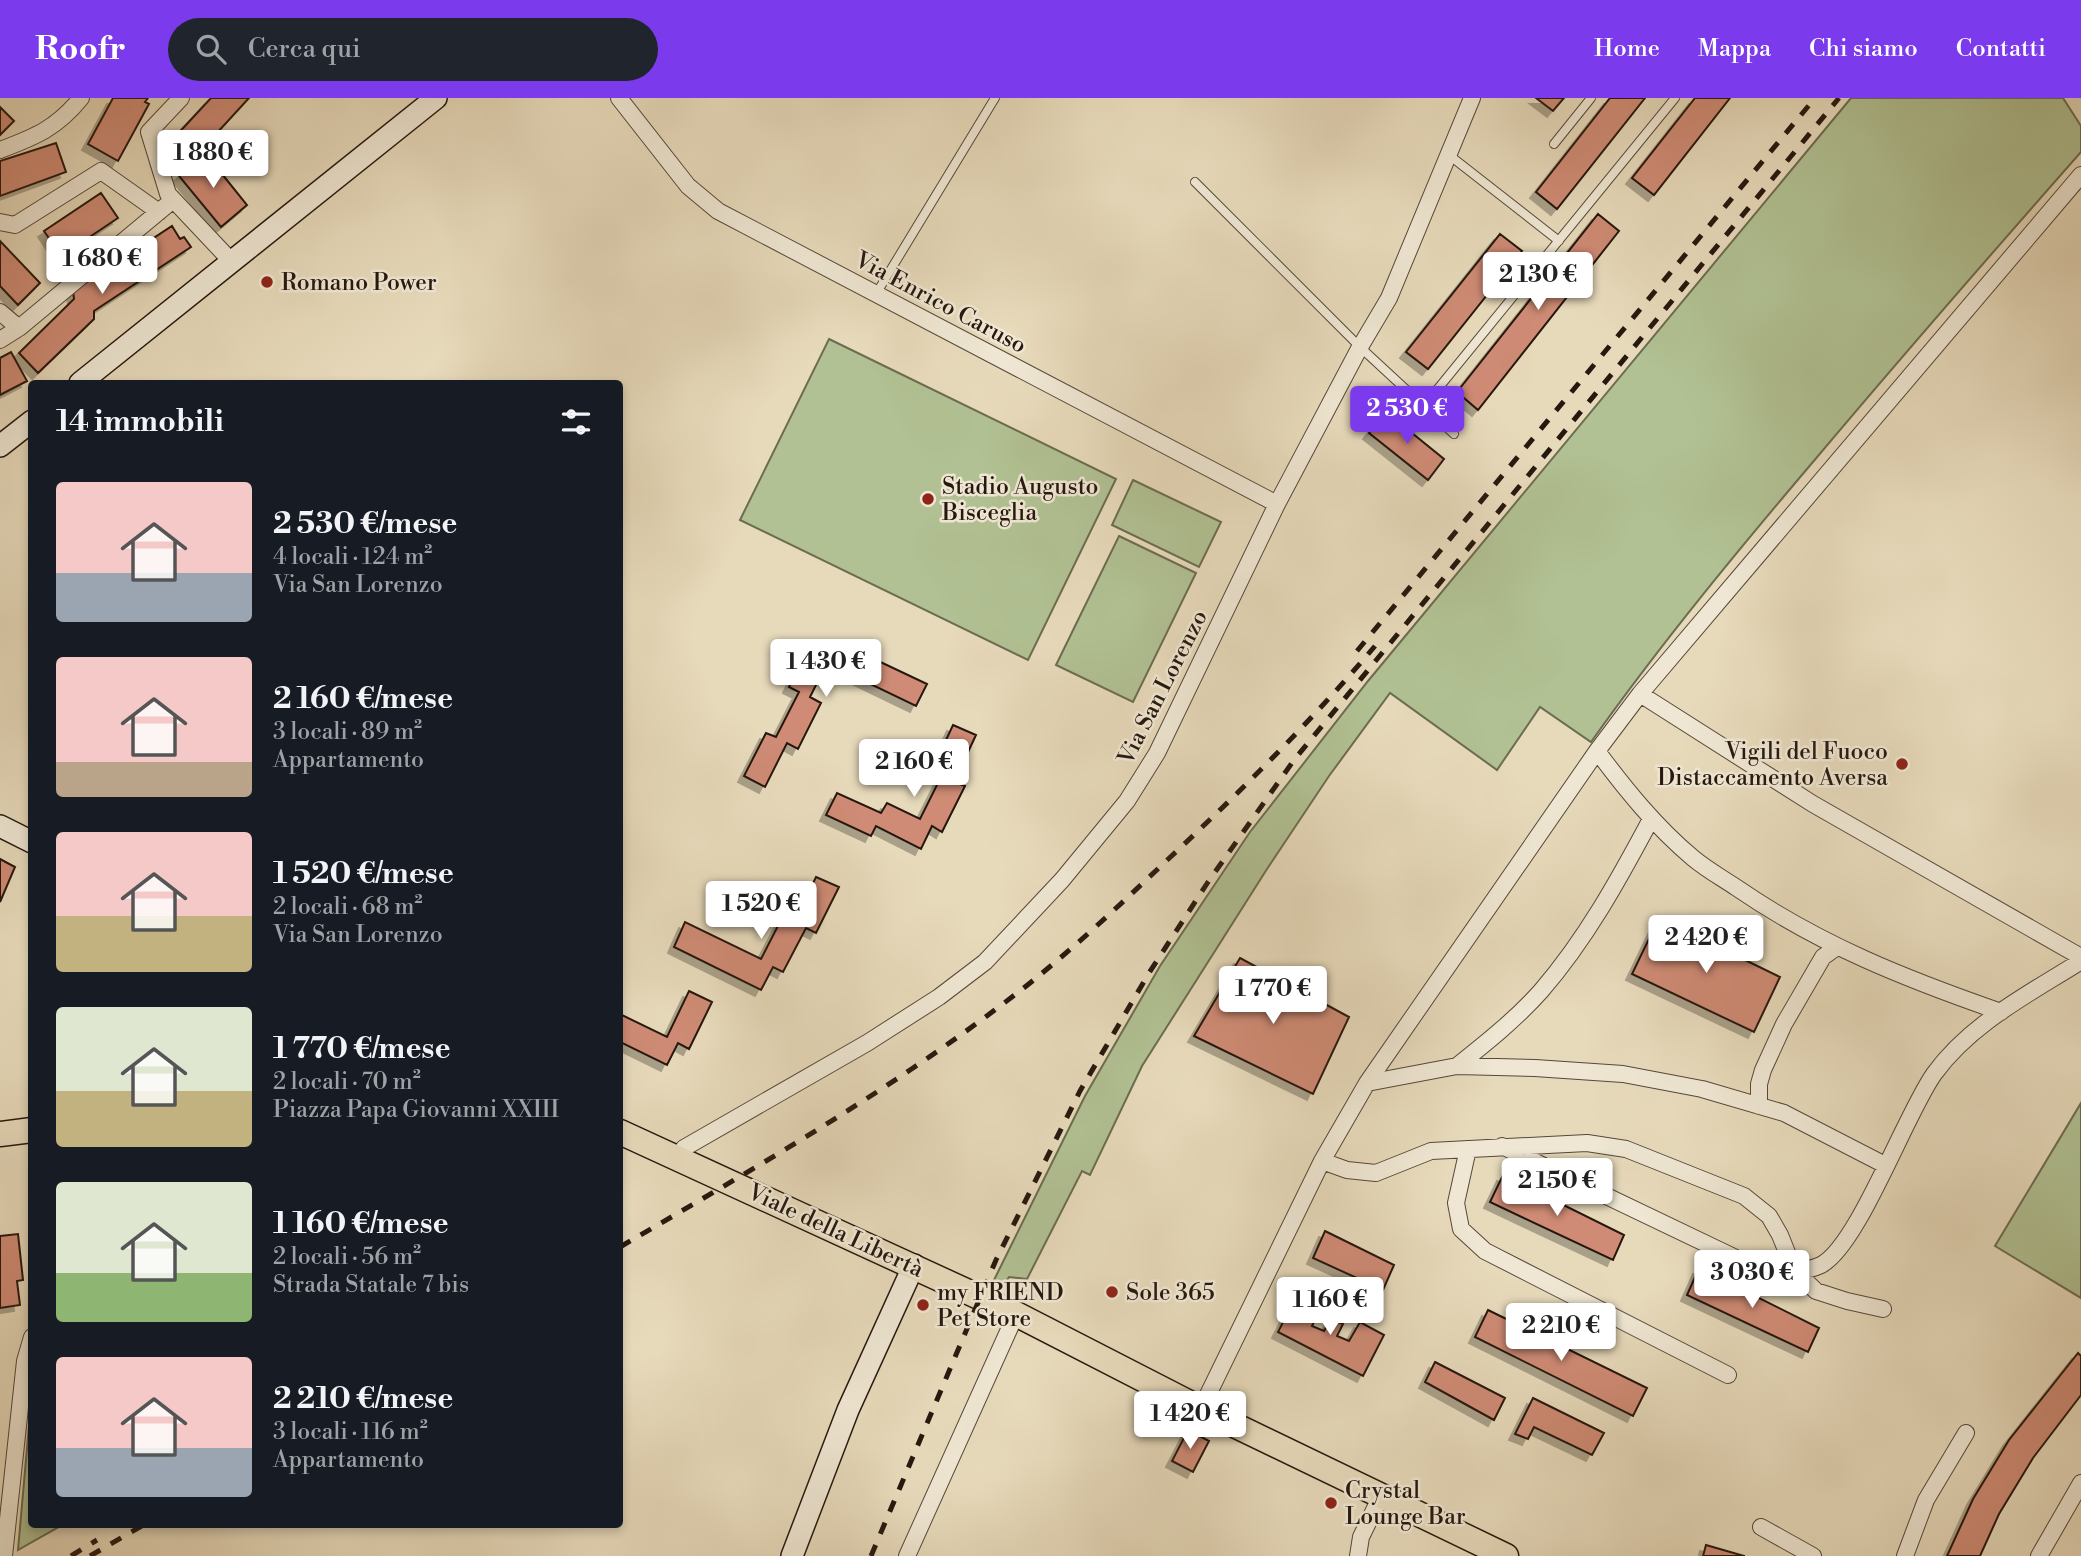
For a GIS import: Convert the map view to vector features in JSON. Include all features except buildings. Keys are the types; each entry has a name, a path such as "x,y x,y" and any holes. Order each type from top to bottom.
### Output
{"main road":[{"path":"84,380 436,98"},
{"path":"0,446 28,424"},
{"path":"0,826 28,840"},
{"path":"0,1134 28,1130"},
{"name":"Viale della Libertà","path":"623,1133 914,1265 1201,1409 1506,1556"},
{"path":"792,1556 848,1410 914,1265"}],"street":[{"path":"0,150 32,139 66,117 81,98"},
{"path":"181,98 149,132 168,194 232,262"},
{"name":"Via Enrico Caruso","path":"618,98 688,186 718,211 1277,504"},
{"name":"Via San Lorenzo","path":"686,1161 701,1153 702,1139 867,1043 939,997 985,961 1062,880 1144,777 1277,504 1360,347 1390,298 1472,98"},
{"path":"0,222 15,225 101,171 159,212"},
{"path":"1201,1409 1322,1161 1367,1083 1597,751 1640,694 2081,175"},
{"path":"0,340 19,328 173,200"},
{"path":"0,312 19,328"},
{"path":"1502,1146 1763,1271 1794,1270 1821,1265 1838,1250 1858,1220 1901,1131 1935,1074 1978,1027 2081,959 1813,804 1640,694"},
{"path":"1597,751 1651,819 1694,859 1761,905 1837,947 1914,982 2001,1012"},
{"path":"1457,1066 1495,1035 1540,992 1582,939 1651,819"},
{"path":"1759,1106 1763,1070 1780,1034 1815,969 1823,957 1837,947"},
{"path":"1367,1083 1457,1066 1623,1074 1702,1089 1784,1113 1885,1165"},
{"path":"1322,1161 1347,1170 1376,1172 1431,1151 1587,1143 1626,1149 1744,1196 1769,1216 1794,1270 1815,1291 1883,1308"},
{"path":"1468,1149 1456,1203 1461,1229 1485,1251 1728,1374"},
{"path":"907,1556 1016,1314"},
{"path":"4,1556 28,1351"},
{"path":"1905,1556 1926,1500 1966,1433"},
{"path":"2039,1556 2081,1482"},
{"path":"1358,1556 1361,1537 1381,1496"},
{"path":"1760,1527 1814,1556"}],"lane":[{"path":"876,294 995,98"},
{"path":"1554,144 1591,98"},
{"path":"1423,407 1675,98"},
{"path":"1449,155 1559,241"},
{"path":"1195,182 1360,347 1454,434"}],"green space":[{"path":"1851,98 2063,98 2081,126 2081,152 1759,526 1673,632 1591,742 1540,707 1497,770 1390,693 1329,776 1267,869 1142,1066 1090,1175 1082,1171 1027,1279 1009,1277 1004,1285 994,1280 1085,1096 1160,966 1250,832 1368,681"},
{"name":"Stadio Augusto Bisceglia","path":"829,339 1116,479 1028,660 740,520"},
{"path":"1133,480 1221,522 1199,567 1112,525"},
{"path":"1119,536 1196,573 1133,702 1056,665"},
{"path":"2081,1103 2081,1298 1995,1246"},
{"path":"28,1437 28,1528 57,1528 18,1550"}],"railway":[{"path":"1357,651 1815,98"},
{"path":"871,1556 996,1260 1080,1091 1149,973 1208,882 1294,760 1839,98"},
{"path":"623,1245 830,1122 932,1055 1030,983 1098,925 1219,811 1273,758 1375,646"},
{"path":"90,1556 138,1528"},
{"path":"71,1556 97,1540"}],"place":[{"name":"Romano Power","path":"267,282"},
{"name":"Stadio Augusto Bisceglia","path":"928,499"},
{"name":"Vigili del Fuoco Distaccamento Aversa","path":"1902,764"},
{"name":"Sole 365","path":"1112,1292"},
{"name":"my FRIEND Pet Store","path":"923,1305"},
{"name":"Crystal Lounge Bar","path":"1331,1503"}]}
